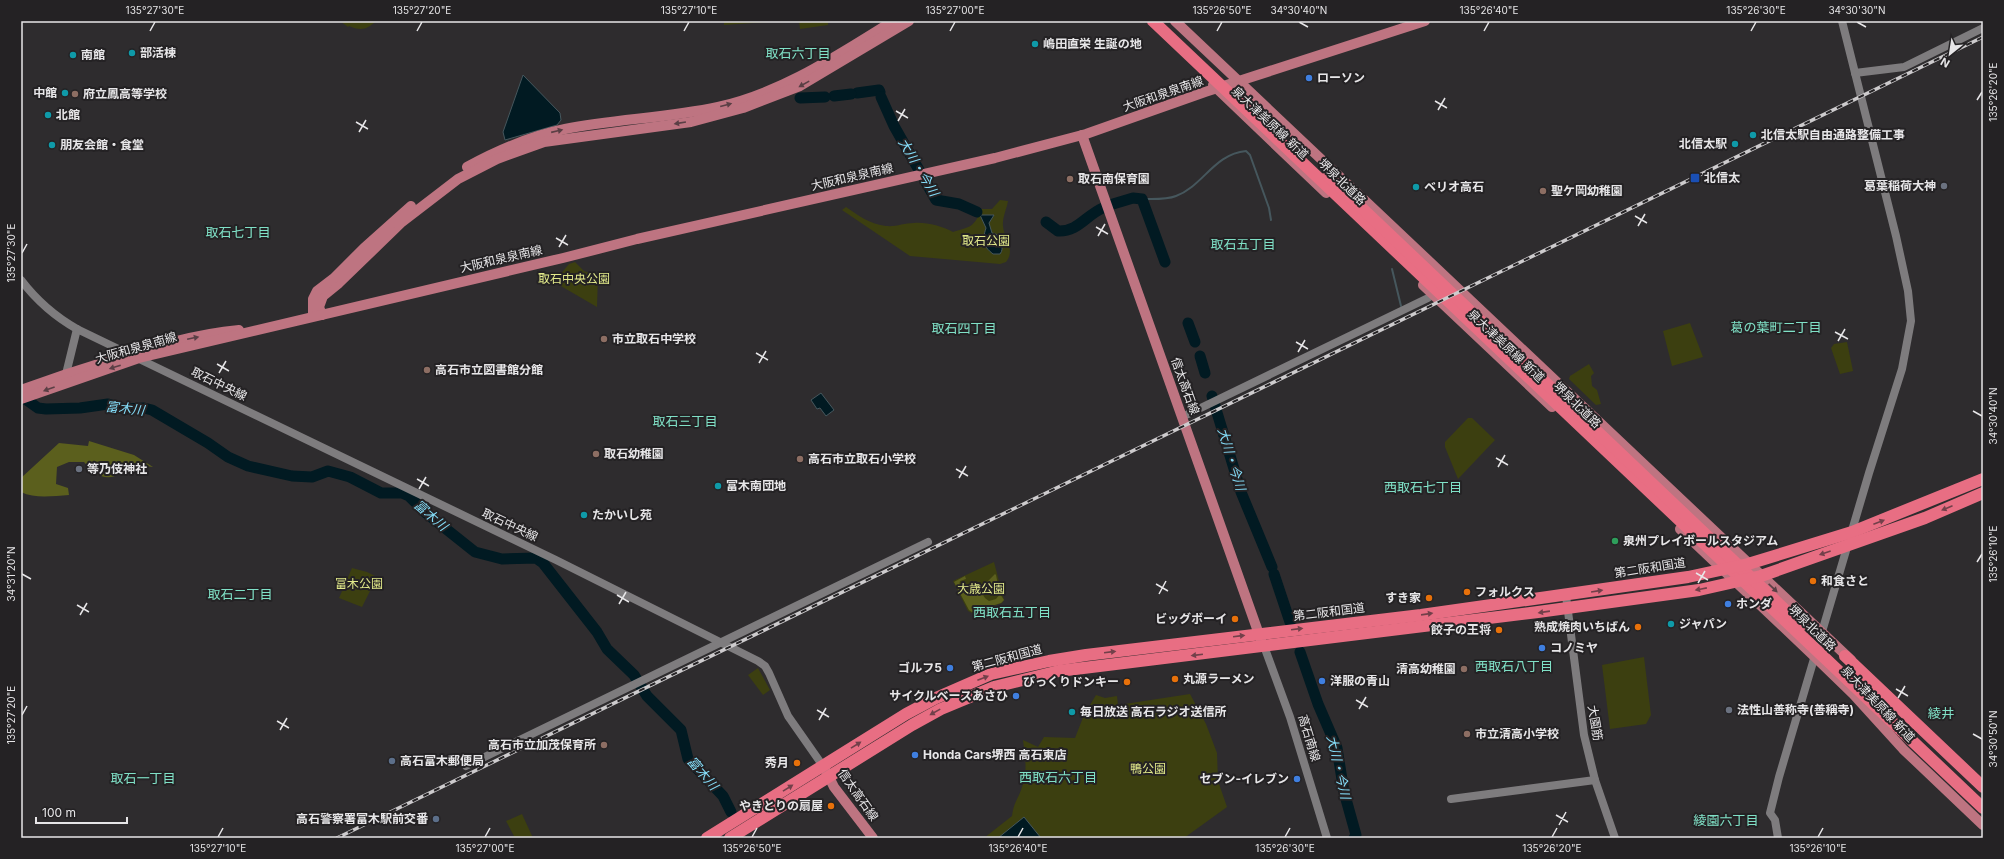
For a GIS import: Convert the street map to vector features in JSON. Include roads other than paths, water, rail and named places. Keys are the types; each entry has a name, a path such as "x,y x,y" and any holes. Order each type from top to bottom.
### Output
{"highway":[{"name":"堺泉北道路","path":"1153,21 1377,228 1983,797"},
{"name":"堺泉北道路","path":"1165,21 1377,228 1983,808"},
{"path":"1377,228 1498,328"},
{"path":"1377,228 1483,342"},
{"name":"第二阪和国道","path":"707,838 936,698 991,674 1049,660 1422,615 1566,596 1688,577 1748,564 1852,532 1983,480"},
{"name":"第二阪和国道","path":"730,838 941,709 994,687 1059,671 1567,608 1698,590 1761,576 1925,518 1983,493"},
{"path":"1846,656 1983,786"},
{"path":"1853,694 1983,817"}],"main road":[{"path":"318,315 313,299 317,290 334,278 397,216 453,175 493,152 544,134 566,129 664,117 741,101 763,93 830,61 893,21"},
{"path":"318,315 323,296 339,283 402,222 458,179 497,159 544,142 575,136 691,122 743,108 800,86 909,21"},
{"name":"泉大津美原線 新道","path":"1146,21 1815,657 1853,694 1903,749 1983,825"},
{"name":"泉大津美原線 新道","path":"1175,21 1822,634 1924,724 1983,780"},
{"name":"大阪和泉泉南線","path":"67,378 139,358 563,258 637,239 995,158 1082,135 1216,89 1425,21"},
{"name":"信太高石線","path":"1082,135 1264,646"},
{"name":"大阪和泉泉南線","path":"23,394 129,354 192,338 238,330 261,330"},
{"name":"信太高石線","path":"823,766 828,777 873,838"}],"street":[{"path":"1778,838 1775,820 1770,813 1791,735 1902,369 1908,342 1912,310 1896,236 1842,21"},
{"path":"1855,73 1904,67 1983,28"},
{"name":"取石中央線","path":"21,280 42,305 61,320 77,329 556,560 765,666 788,716 823,766"},
{"path":"1182,417 1428,298"},
{"path":"67,378 77,329"},
{"path":"466,766 928,542"},
{"name":"大園筋","path":"1566,596 1584,735 1595,780 1615,838"},
{"name":"高石南線","path":"1264,646 1290,718 1327,838"},
{"path":"1451,799 1595,780"}],"water":[{"path":"523,75 560,113 561,120 557,125 505,140 503,132"},
{"path":"980,215 994,215 989,223 992,233 996,234 1001,244 1002,249 1000,254 993,254 985,245 984,236 986,228"},
{"path":"821,393 834,410 826,416 820,408 817,409 811,400"},
{"path":"1024,817 1041,838 998,838"}],"waterway":[{"name":"大川・今川","path":"857,93 879,90 880,92"},
{"name":"大川・今川","path":"834,96 851,94"},
{"name":"大川・今川","path":"800,98 825,97"},
{"name":"大川・今川","path":"881,97 894,126 936,200 959,204 977,212"},
{"path":"1142,199 1164,199 1176,196 1194,185 1225,158 1235,153 1246,151 1250,155 1269,208 1271,220"},
{"name":"大川・今川","path":"1113,204 1133,198 1142,199 1165,262"},
{"name":"大川・今川","path":"1046,222 1058,231 1065,231 1077,226 1103,208"},
{"path":"1392,269 1401,306"},
{"name":"大川・今川","path":"1188,323 1195,342"},
{"name":"大川・今川","path":"1200,356 1205,373"},
{"name":"富木川","path":"21,396 38,408 46,409 80,408 108,404 125,409 144,408 152,410 208,443 228,457 248,466 292,476 312,477 328,471 350,477 381,493 402,493 409,496 426,513 475,552 502,559 536,558 543,563 597,632 607,649 634,675 647,696 681,730 688,759 723,796 731,812"},
{"name":"大川・今川","path":"1212,396 1241,492 1272,567"},
{"name":"大川・今川","path":"1274,574 1290,622"},
{"name":"大川・今川","path":"1300,652 1318,704 1337,748 1344,792 1356,835 1354,838"}],"railway":[{"path":"337,838 1983,37"}],"place":[{"name":"嶋田直栄 生誕の地","path":"1035,44"},
{"name":"部活棟","path":"132,53"},
{"name":"南館","path":"73,55"},
{"name":"ローソン","path":"1309,78"},
{"name":"中館","path":"65,93"},
{"name":"府立鳳高等学校","path":"75,94"},
{"name":"北館","path":"48,115"},
{"name":"北信太駅自由通路整備工事","path":"1753,135"},
{"name":"北信太駅","path":"1735,144"},
{"name":"朋友会館・食堂","path":"52,145"},
{"name":"北信太","path":"1695,178"},
{"name":"取石南保育園","path":"1070,179"},
{"name":"葛葉稲荷大神","path":"1944,186"},
{"name":"ベリオ高石","path":"1416,187"},
{"name":"聖ケ岡幼稚園","path":"1543,191"},
{"name":"市立取石中学校","path":"604,339"},
{"name":"高石市立図書館分館","path":"427,370"},
{"name":"取石幼稚園","path":"596,454"},
{"name":"高石市立取石小学校","path":"800,459"},
{"name":"等乃伎神社","path":"79,469"},
{"name":"富木南団地","path":"718,486"},
{"name":"たかいし苑","path":"584,515"},
{"name":"泉州プレイボールスタジアム","path":"1615,541"},
{"name":"和食さと","path":"1813,581"},
{"name":"フォルクス","path":"1467,592"},
{"name":"すき家","path":"1429,598"},
{"name":"ホンダ","path":"1728,604"},
{"name":"ビッグボーイ","path":"1235,619"},
{"name":"ジャパン","path":"1671,624"},
{"name":"熟成焼肉いちばん","path":"1638,627"},
{"name":"餃子の王将","path":"1499,630"},
{"name":"コノミヤ","path":"1542,648"},
{"name":"ゴルフ5","path":"950,668"},
{"name":"清高幼稚園","path":"1464,669"},
{"name":"丸源ラーメン","path":"1175,679"},
{"name":"洋服の青山","path":"1322,681"},
{"name":"びっくりドンキー","path":"1127,682"},
{"name":"サイクルベースあさひ","path":"1016,696"},
{"name":"法性山善称寺(善稱寺)","path":"1729,710"},
{"name":"毎日放送 高石ラジオ送信所","path":"1072,712"},
{"name":"市立清高小学校","path":"1467,734"},
{"name":"高石市立加茂保育所","path":"604,745"},
{"name":"Honda Cars堺西 高石東店","path":"915,755"},
{"name":"高石富木郵便局","path":"392,761"},
{"name":"秀月","path":"797,763"},
{"name":"セブン-イレブン","path":"1297,779"},
{"name":"やきとりの扇屋","path":"831,806"},
{"name":"高石警察署富木駅前交番","path":"436,819"}],"district":[{"name":"取石六丁目","path":"798,53"},
{"name":"取石七丁目","path":"238,232"},
{"name":"取石五丁目","path":"1243,244"},
{"name":"葛の葉町二丁目","path":"1776,327"},
{"name":"取石四丁目","path":"964,328"},
{"name":"取石三丁目","path":"685,421"},
{"name":"西取石七丁目","path":"1423,487"},
{"name":"取石二丁目","path":"240,594"},
{"name":"西取石五丁目","path":"1012,612"},
{"name":"西取石八丁目","path":"1514,666"},
{"name":"綾井","path":"1941,713"},
{"name":"西取石六丁目","path":"1058,777"},
{"name":"取石一丁目","path":"143,778"},
{"name":"綾園六丁目","path":"1726,820"}],"park label":[{"name":"取石公園","path":"986,241"},
{"name":"取石中央公園","path":"574,279"},
{"name":"富木公園","path":"359,584"},
{"name":"大歳公園","path":"981,589"},
{"name":"鴨公園","path":"1148,769"}]}
